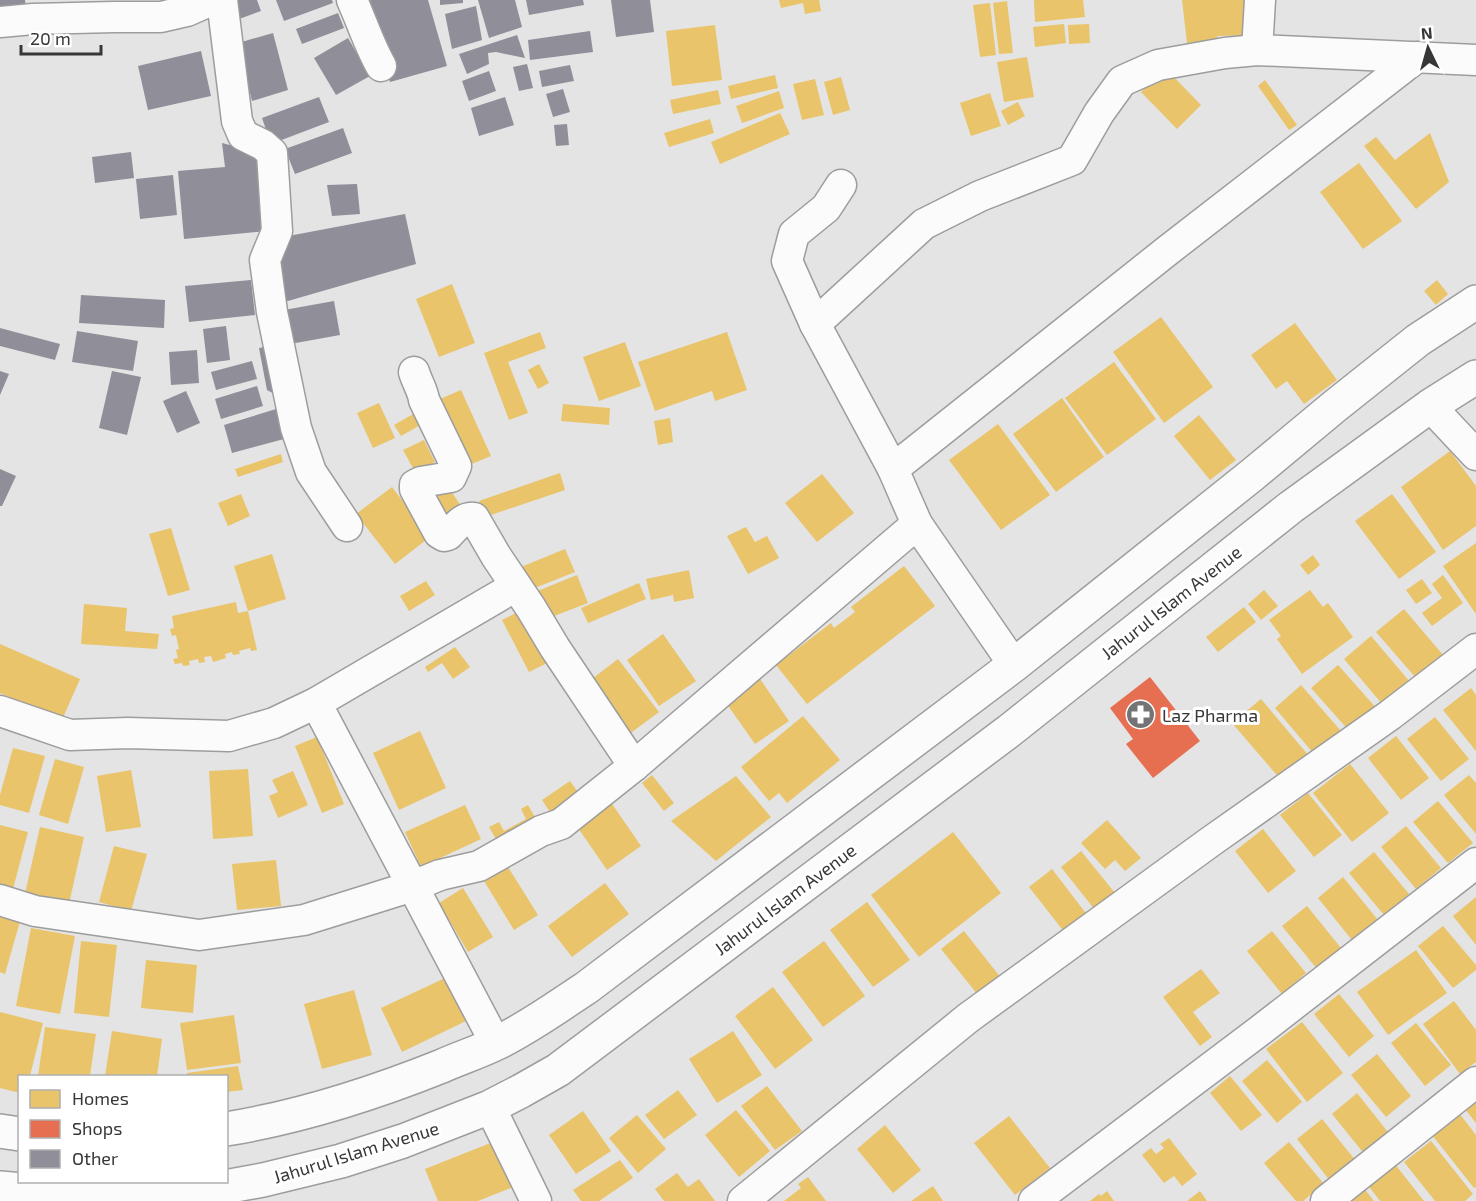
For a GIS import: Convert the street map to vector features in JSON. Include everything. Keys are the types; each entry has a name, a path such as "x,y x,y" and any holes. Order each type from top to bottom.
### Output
{"street":[{"path":"0,22 68,18 161,17 187,11 212,0"},
{"path":"222,0 237,121 243,135 263,145 272,153 277,231 265,260 272,312 296,428 311,472 347,526"},
{"path":"352,0 371,49 381,66"},
{"path":"1257,50 1260,0"},
{"path":"815,324 924,224 980,196 1072,160 1099,113 1122,81 1158,65 1225,53 1257,50 1476,60"},
{"path":"892,469 1417,57"},
{"path":"841,185 826,208 794,234 787,261 815,324 892,469 917,524 1014,665"},
{"path":"228,1129 265,1123 332,1105 406,1080 496,1044 527,1027 586,988 1014,665 1418,340 1476,302"},
{"path":"414,372 424,400 456,466 451,477 415,485 439,533 444,536 448,535 465,519 474,518 496,556 634,766"},
{"name":"Jahurul Islam Avenue","path":"0,1188 112,1197 158,1196 263,1180 341,1161 403,1141 490,1107 521,1091 558,1070 1008,731 1292,507 1430,406 1476,377"},
{"path":"1430,406 1476,456"},
{"path":"0,900 35,911 199,935 304,920 413,886 440,875 480,866 542,831 561,824 634,766 917,524"},
{"path":"0,711 70,735 128,733 229,736 274,723 316,703 516,586"},
{"path":"743,1201 968,1018 1210,842 1390,715 1476,649"},
{"path":"316,703 496,1044"},
{"path":"1034,1201 1262,1029 1476,863"},
{"path":"1326,1201 1476,1082"},
{"path":"490,1107 536,1201"},
{"path":"0,1131 18,1134"}],"building: Homes":[{"path":"779,0 819,0 821,11 805,14 803,3 781,8"},
{"path":"1034,0 1083,0 1085,17 1035,22"},
{"path":"1182,0 1255,0 1256,35 1217,36 1218,40 1187,43"},
{"path":"1007,1 1013,53 999,54 993,3"},
{"path":"990,3 996,55 980,57 973,5"},
{"path":"1064,24 1066,43 1035,47 1033,27"},
{"path":"1089,24 1090,43 1069,44 1068,25"},
{"path":"715,25 722,80 672,86 666,31"},
{"path":"1027,57 1034,97 1004,102 997,62"},
{"path":"1165,68 1201,105 1177,129 1141,92"},
{"path":"775,75 778,88 731,99 728,86"},
{"path":"841,77 850,110 833,115 824,82"},
{"path":"815,79 824,115 802,120 793,84"},
{"path":"1265,80 1297,125 1289,130 1258,86"},
{"path":"718,90 721,104 673,114 670,100"},
{"path":"779,91 784,108 742,123 736,106"},
{"path":"990,93 1001,126 971,136 960,103"},
{"path":"1018,102 1025,116 1008,125 1001,111"},
{"path":"780,113 790,134 720,164 711,142"},
{"path":"710,119 714,133 669,147 664,133"},
{"path":"1430,133 1449,182 1416,209 1364,146 1376,137 1395,160"},
{"path":"1359,163 1402,221 1363,249 1320,192"},
{"path":"1437,280 1448,294 1436,305 1424,291"},
{"path":"452,284 475,343 439,357 416,299"},
{"path":"1161,317 1213,387 1164,423 1113,352"},
{"path":"1295,323 1337,380 1304,404 1287,381 1276,389 1251,355"},
{"path":"540,332 546,348 508,362 528,413 509,420 484,353"},
{"path":"727,332 747,390 715,401 712,391 655,411 638,362"},
{"path":"625,342 641,386 599,401 583,357"},
{"path":"1114,362 1156,419 1107,455 1065,398"},
{"path":"539,364 549,383 538,389 528,370"},
{"path":"461,390 491,456 462,468 433,402"},
{"path":"1062,398 1104,457 1056,492 1013,434"},
{"path":"379,403 395,438 373,448 357,413"},
{"path":"563,404 610,408 609,425 561,421"},
{"path":"422,409 429,420 401,436 394,425"},
{"path":"1199,415 1236,460 1210,480 1174,436"},
{"path":"670,418 673,442 658,445 654,421"},
{"path":"998,424 1050,495 1001,530 949,460"},
{"path":"424,440 435,462 415,472 403,450"},
{"path":"1450,451 1476,486 1476,526 1443,550 1401,487"},
{"path":"281,454 283,462 238,477 235,469"},
{"path":"560,473 565,490 485,517 479,501"},
{"path":"822,474 854,513 817,542 785,503"},
{"path":"392,487 430,537 395,564 356,514"},
{"path":"449,488 461,506 446,516 434,498"},
{"path":"241,494 250,516 228,526 218,503"},
{"path":"1392,494 1436,552 1399,579 1355,521"},
{"path":"746,527 755,542 767,536 779,558 748,574 727,536"},
{"path":"171,528 190,590 168,596 149,534"},
{"path":"1476,543 1476,614 1443,566"},
{"path":"565,549 575,572 525,592 516,569"},
{"path":"272,554 286,599 248,611 234,566"},
{"path":"1313,555 1320,565 1308,575 1300,565"},
{"path":"904,566 935,606 807,704 776,665 831,623 834,628 855,612 851,607"},
{"path":"689,570 694,598 674,602 673,595 651,600 646,579"},
{"path":"577,575 588,603 541,621 530,594"},
{"path":"1443,575 1463,603 1432,626 1422,613 1442,598 1432,584"},
{"path":"1422,579 1432,593 1416,604 1406,590"},
{"path":"426,581 435,595 409,611 400,596"},
{"path":"639,583 646,599 588,623 581,608"},
{"path":"1264,590 1278,606 1261,620 1248,604"},
{"path":"1310,590 1323,607 1328,603 1353,637 1302,674 1277,639 1281,636 1269,620"},
{"path":"236,602 238,613 248,611 257,650 251,651 250,648 233,655 232,652 225,654 226,658 213,662 211,656 204,657 205,662 199,663 198,659 189,661 190,665 175,664 173,659 178,658 176,650 179,649 176,635 172,636 170,629 174,628 172,616"},
{"path":"84,604 127,608 125,631 159,634 157,649 81,644"},
{"path":"1244,607 1256,622 1218,652 1206,637"},
{"path":"1404,609 1443,655 1416,678 1376,632"},
{"path":"522,610 549,662 529,672 502,620"},
{"path":"663,634 696,681 659,706 627,660"},
{"path":"1371,636 1410,682 1383,705 1344,659"},
{"path":"0,644 80,679 62,720 0,693"},
{"path":"455,647 470,667 453,679 442,663 428,672 425,667"},
{"path":"618,659 659,712 628,735 588,682"},
{"path":"1338,665 1378,710 1351,733 1311,688"},
{"path":"758,676 789,721 755,744 724,700"},
{"path":"1301,685 1341,731 1314,754 1275,708"},
{"path":"1471,688 1476,695 1476,751 1443,710"},
{"path":"1261,699 1309,756 1281,780 1232,723"},
{"path":"803,716 840,760 787,803 779,793 769,801 741,767"},
{"path":"1435,717 1469,759 1441,781 1407,739"},
{"path":"420,731 446,788 399,810 373,753"},
{"path":"1396,736 1429,778 1401,800 1368,758"},
{"path":"317,737 344,804 322,813 295,746"},
{"path":"13,748 45,756 29,813 0,805 0,795"},
{"path":"55,759 84,767 68,824 39,815"},
{"path":"1350,764 1389,813 1352,842 1313,793"},
{"path":"248,769 253,836 213,839 209,771"},
{"path":"131,770 141,827 106,832 97,776"},
{"path":"293,771 308,805 278,818 269,796 278,792 272,780"},
{"path":"652,775 674,803 664,811 642,783"},
{"path":"1469,775 1476,783 1476,834 1444,795"},
{"path":"736,776 771,817 716,861 671,821"},
{"path":"570,781 583,799 566,811 561,804 550,812 542,800"},
{"path":"1308,793 1342,835 1314,857 1280,815"},
{"path":"610,801 641,846 607,870 576,825"},
{"path":"1438,801 1473,843 1448,863 1413,822"},
{"path":"465,805 481,839 421,867 405,832"},
{"path":"528,805 536,819 497,841 489,827 499,822 504,831 526,819 521,809"},
{"path":"1107,820 1141,858 1125,871 1115,860 1105,869 1081,843"},
{"path":"0,825 28,832 13,889 0,885"},
{"path":"1406,826 1441,868 1416,889 1381,847"},
{"path":"40,827 84,837 68,908 24,898"},
{"path":"1263,829 1296,871 1268,893 1235,851"},
{"path":"953,832 1001,893 919,957 871,895"},
{"path":"114,846 147,854 131,911 99,902"},
{"path":"1081,851 1115,893 1095,910 1061,867"},
{"path":"1374,852 1409,894 1384,915 1349,873"},
{"path":"276,860 281,906 237,910 232,864"},
{"path":"508,867 538,915 514,930 484,881"},
{"path":"1052,869 1088,916 1065,933 1029,887"},
{"path":"1343,877 1378,920 1352,940 1318,898"},
{"path":"605,883 629,914 572,957 548,926"},
{"path":"463,888 493,937 468,952 439,903"},
{"path":"1476,897 1476,945 1453,916"},
{"path":"867,902 910,960 873,987 830,930"},
{"path":"1307,906 1341,948 1317,969 1282,926"},
{"path":"0,912 21,918 5,974 0,972"},
{"path":"1443,926 1476,965 1476,970 1453,988 1418,946"},
{"path":"31,928 75,936 60,1014 16,1006"},
{"path":"964,931 1005,983 982,1000 941,949"},
{"path":"1272,931 1306,973 1282,994 1247,951"},
{"path":"81,941 117,945 109,1017 74,1013"},
{"path":"824,941 865,996 823,1027 782,972"},
{"path":"1416,950 1447,993 1388,1035 1357,992"},
{"path":"146,960 197,965 193,1013 141,1008"},
{"path":"1201,969 1220,993 1193,1012 1212,1037 1200,1046 1163,997"},
{"path":"445,978 466,1021 402,1052 381,1008"},
{"path":"773,987 813,1040 775,1069 735,1016"},
{"path":"354,990 372,1055 322,1069 304,1004"},
{"path":"1339,994 1374,1036 1349,1057 1314,1014"},
{"path":"1454,1001 1476,1030 1476,1062 1460,1074 1423,1024"},
{"path":"0,1012 43,1023 30,1075 18,1075 18,1092 0,1088"},
{"path":"234,1015 241,1063 187,1070 180,1023"},
{"path":"1302,1022 1343,1073 1307,1102 1266,1049"},
{"path":"1416,1023 1451,1065 1425,1086 1391,1043"},
{"path":"45,1027 96,1034 90,1075 38,1075"},
{"path":"112,1031 162,1039 157,1075 105,1075"},
{"path":"733,1031 762,1075 717,1103 689,1059"},
{"path":"1377,1054 1411,1096 1386,1117 1351,1075"},
{"path":"1267,1060 1302,1102 1277,1123 1242,1081"},
{"path":"238,1066 243,1090 228,1092 228,1075 187,1075 187,1073"},
{"path":"1230,1076 1262,1115 1241,1131 1210,1093"},
{"path":"767,1086 802,1131 775,1150 741,1106"},
{"path":"678,1090 697,1115 664,1139 645,1115"},
{"path":"1357,1093 1391,1136 1366,1156 1332,1114"},
{"path":"1476,1099 1476,1123 1464,1108"},
{"path":"736,1110 770,1151 739,1177 705,1135"},
{"path":"583,1111 611,1151 576,1174 549,1135"},
{"path":"1459,1113 1476,1135 1476,1187 1474,1188 1432,1135"},
{"path":"637,1115 666,1149 638,1173 609,1138"},
{"path":"1009,1116 1050,1168 1015,1195 974,1143"},
{"path":"1322,1119 1356,1161 1331,1182 1297,1139"},
{"path":"885,1125 921,1170 893,1193 857,1149"},
{"path":"1169,1138 1197,1174 1182,1186 1174,1176 1164,1183 1142,1155 1151,1148 1156,1154 1164,1148 1160,1144"},
{"path":"498,1140 516,1186 478,1201 438,1201 425,1169"},
{"path":"1431,1141 1473,1194 1465,1201 1435,1201 1404,1162"},
{"path":"1289,1142 1324,1184 1303,1201 1296,1201 1264,1163"},
{"path":"620,1160 633,1178 599,1201 581,1201 573,1190"},
{"path":"1394,1163 1424,1201 1380,1201 1367,1184"},
{"path":"677,1173 688,1187 699,1179 715,1201 664,1201 655,1189"},
{"path":"808,1177 826,1201 784,1201 801,1188 798,1184"},
{"path":"933,1186 943,1201 911,1201"},
{"path":"1363,1187 1374,1201 1346,1201"},
{"path":"1107,1191 1114,1201 1090,1201 1099,1194 1101,1196"},
{"path":"1200,1191 1207,1201 1187,1201"}],"building: Shops":[{"path":"1150,677 1200,741 1153,778 1126,744 1133,739 1110,708"}],"building: Other":[{"path":"0,0 25,0 27,18 0,21"},
{"path":"229,0 257,0 261,11 234,21"},
{"path":"276,0 332,0 333,3 284,21"},
{"path":"428,0 447,66 390,82 368,1"},
{"path":"440,0 463,0 463,3 440,5"},
{"path":"478,0 515,0 522,27 489,38"},
{"path":"526,0 583,0 584,5 529,15"},
{"path":"611,0 650,0 654,32 616,37"},
{"path":"476,6 482,40 452,49 445,14"},
{"path":"338,13 344,28 302,44 296,29"},
{"path":"590,31 593,52 530,60 528,40"},
{"path":"273,33 288,90 252,101 238,43"},
{"path":"517,35 525,58 496,52 488,53 489,64 467,74 459,54"},
{"path":"348,38 370,76 336,95 314,58"},
{"path":"201,51 211,96 148,110 138,66"},
{"path":"527,64 533,88 519,91 513,67"},
{"path":"570,65 574,81 542,87 539,71"},
{"path":"489,71 496,91 469,101 462,81"},
{"path":"563,89 570,112 553,117 546,94"},
{"path":"319,97 329,122 271,144 262,118"},
{"path":"505,97 514,125 479,136 471,108"},
{"path":"567,124 569,145 556,146 554,125"},
{"path":"343,128 352,153 295,174 285,149"},
{"path":"222,143 261,153 267,231 184,239 178,171 225,167"},
{"path":"131,152 134,178 95,183 92,157"},
{"path":"173,175 177,215 140,219 136,179"},
{"path":"357,184 360,214 332,216 327,185"},
{"path":"405,214 416,264 281,303 278,269 283,237"},
{"path":"251,280 255,315 189,322 185,286"},
{"path":"81,295 165,300 164,328 79,323"},
{"path":"334,301 340,335 290,344 284,310"},
{"path":"226,326 230,360 207,363 203,329"},
{"path":"0,328 60,344 55,360 0,346"},
{"path":"77,331 138,341 133,371 72,362"},
{"path":"270,346 280,397 267,390 259,348"},
{"path":"197,350 199,383 171,385 169,352"},
{"path":"252,361 257,379 216,390 211,372"},
{"path":"0,371 9,374 0,395"},
{"path":"112,371 141,377 127,435 99,428"},
{"path":"257,386 263,406 221,419 215,399"},
{"path":"186,391 200,423 177,433 163,401"},
{"path":"276,409 284,439 232,453 224,425"},
{"path":"0,469 16,476 2,506 0,506"}],"place":[{"name":"Laz Pharma","path":"1141,715"}]}
